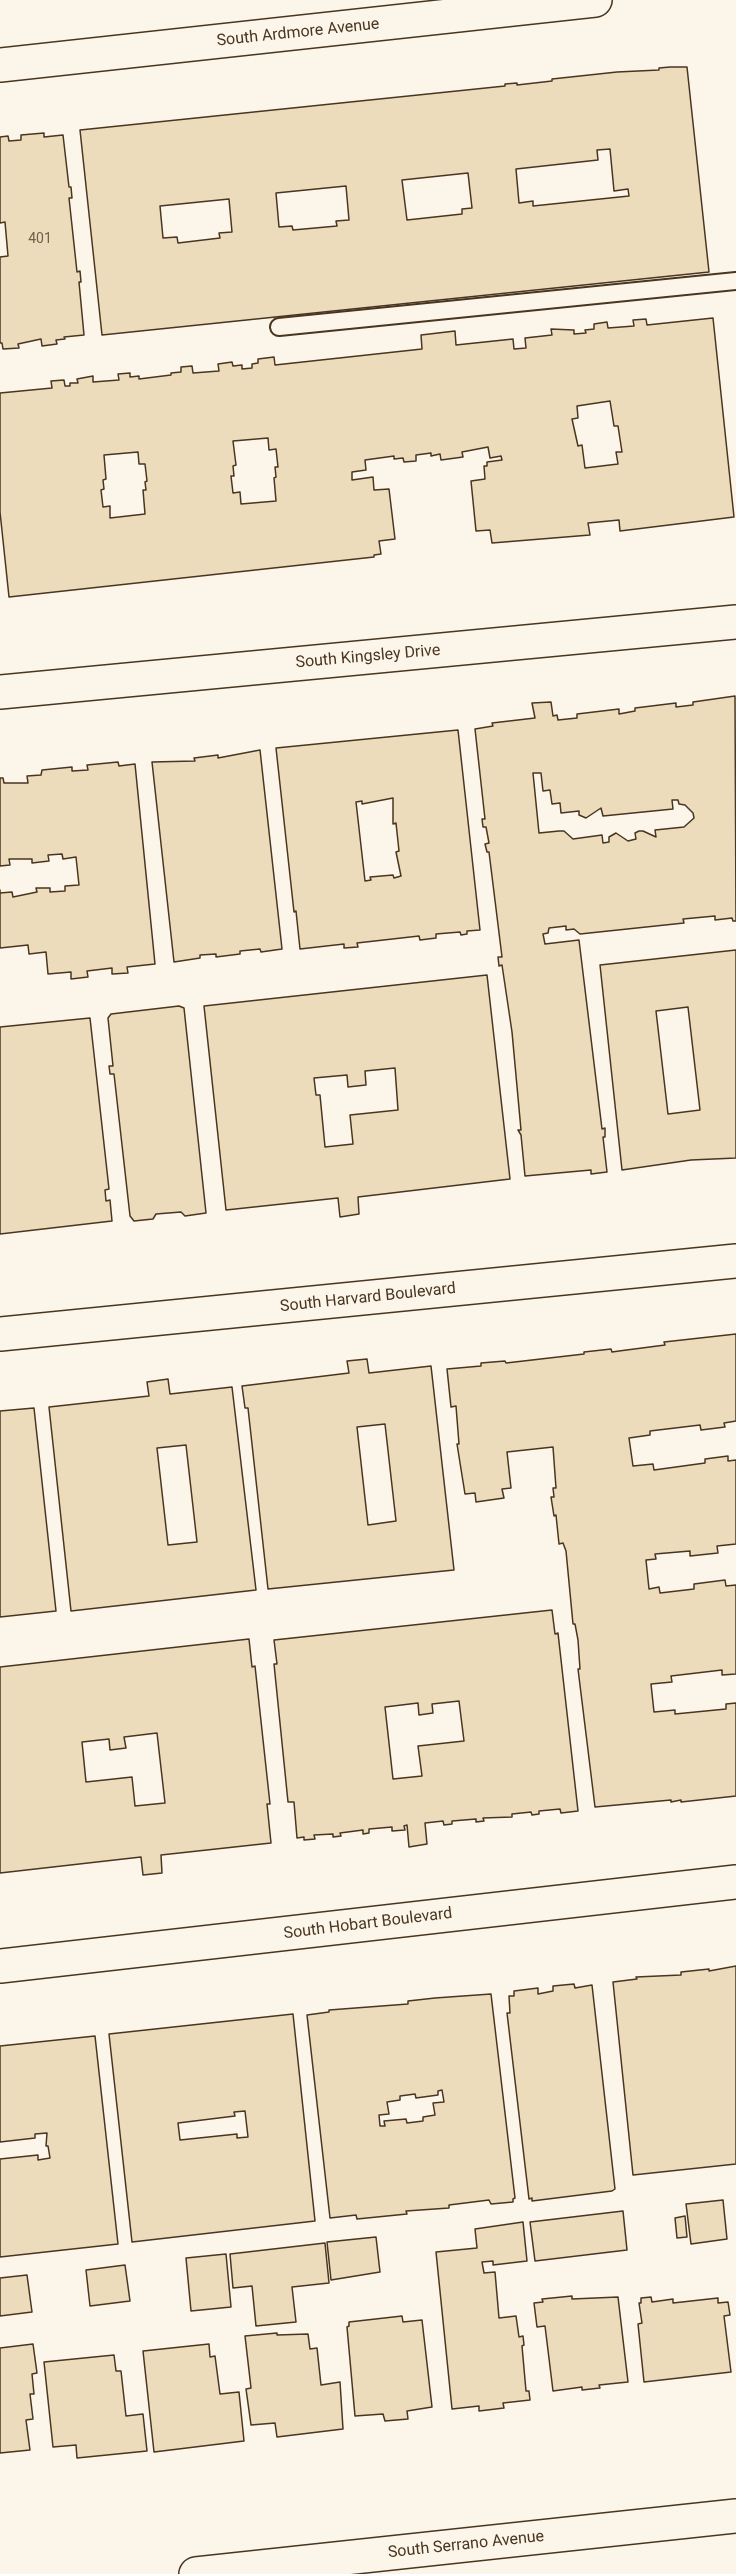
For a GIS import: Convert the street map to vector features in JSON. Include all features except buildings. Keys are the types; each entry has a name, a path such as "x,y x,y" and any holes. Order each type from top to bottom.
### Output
{"street":[{"name":"South Ardmore Avenue","path":"0,65 595,0"},
{"name":"South Kingsley Drive","path":"0,692 736,622"},
{"name":"South Harvard Boulevard","path":"0,1334 736,1261"},
{"name":"South Hobart Boulevard","path":"0,1966 736,1882"},
{"name":"South Serrano Avenue","path":"196,2574 736,2516"}],"lane":[{"path":"279,327 736,281"}]}
